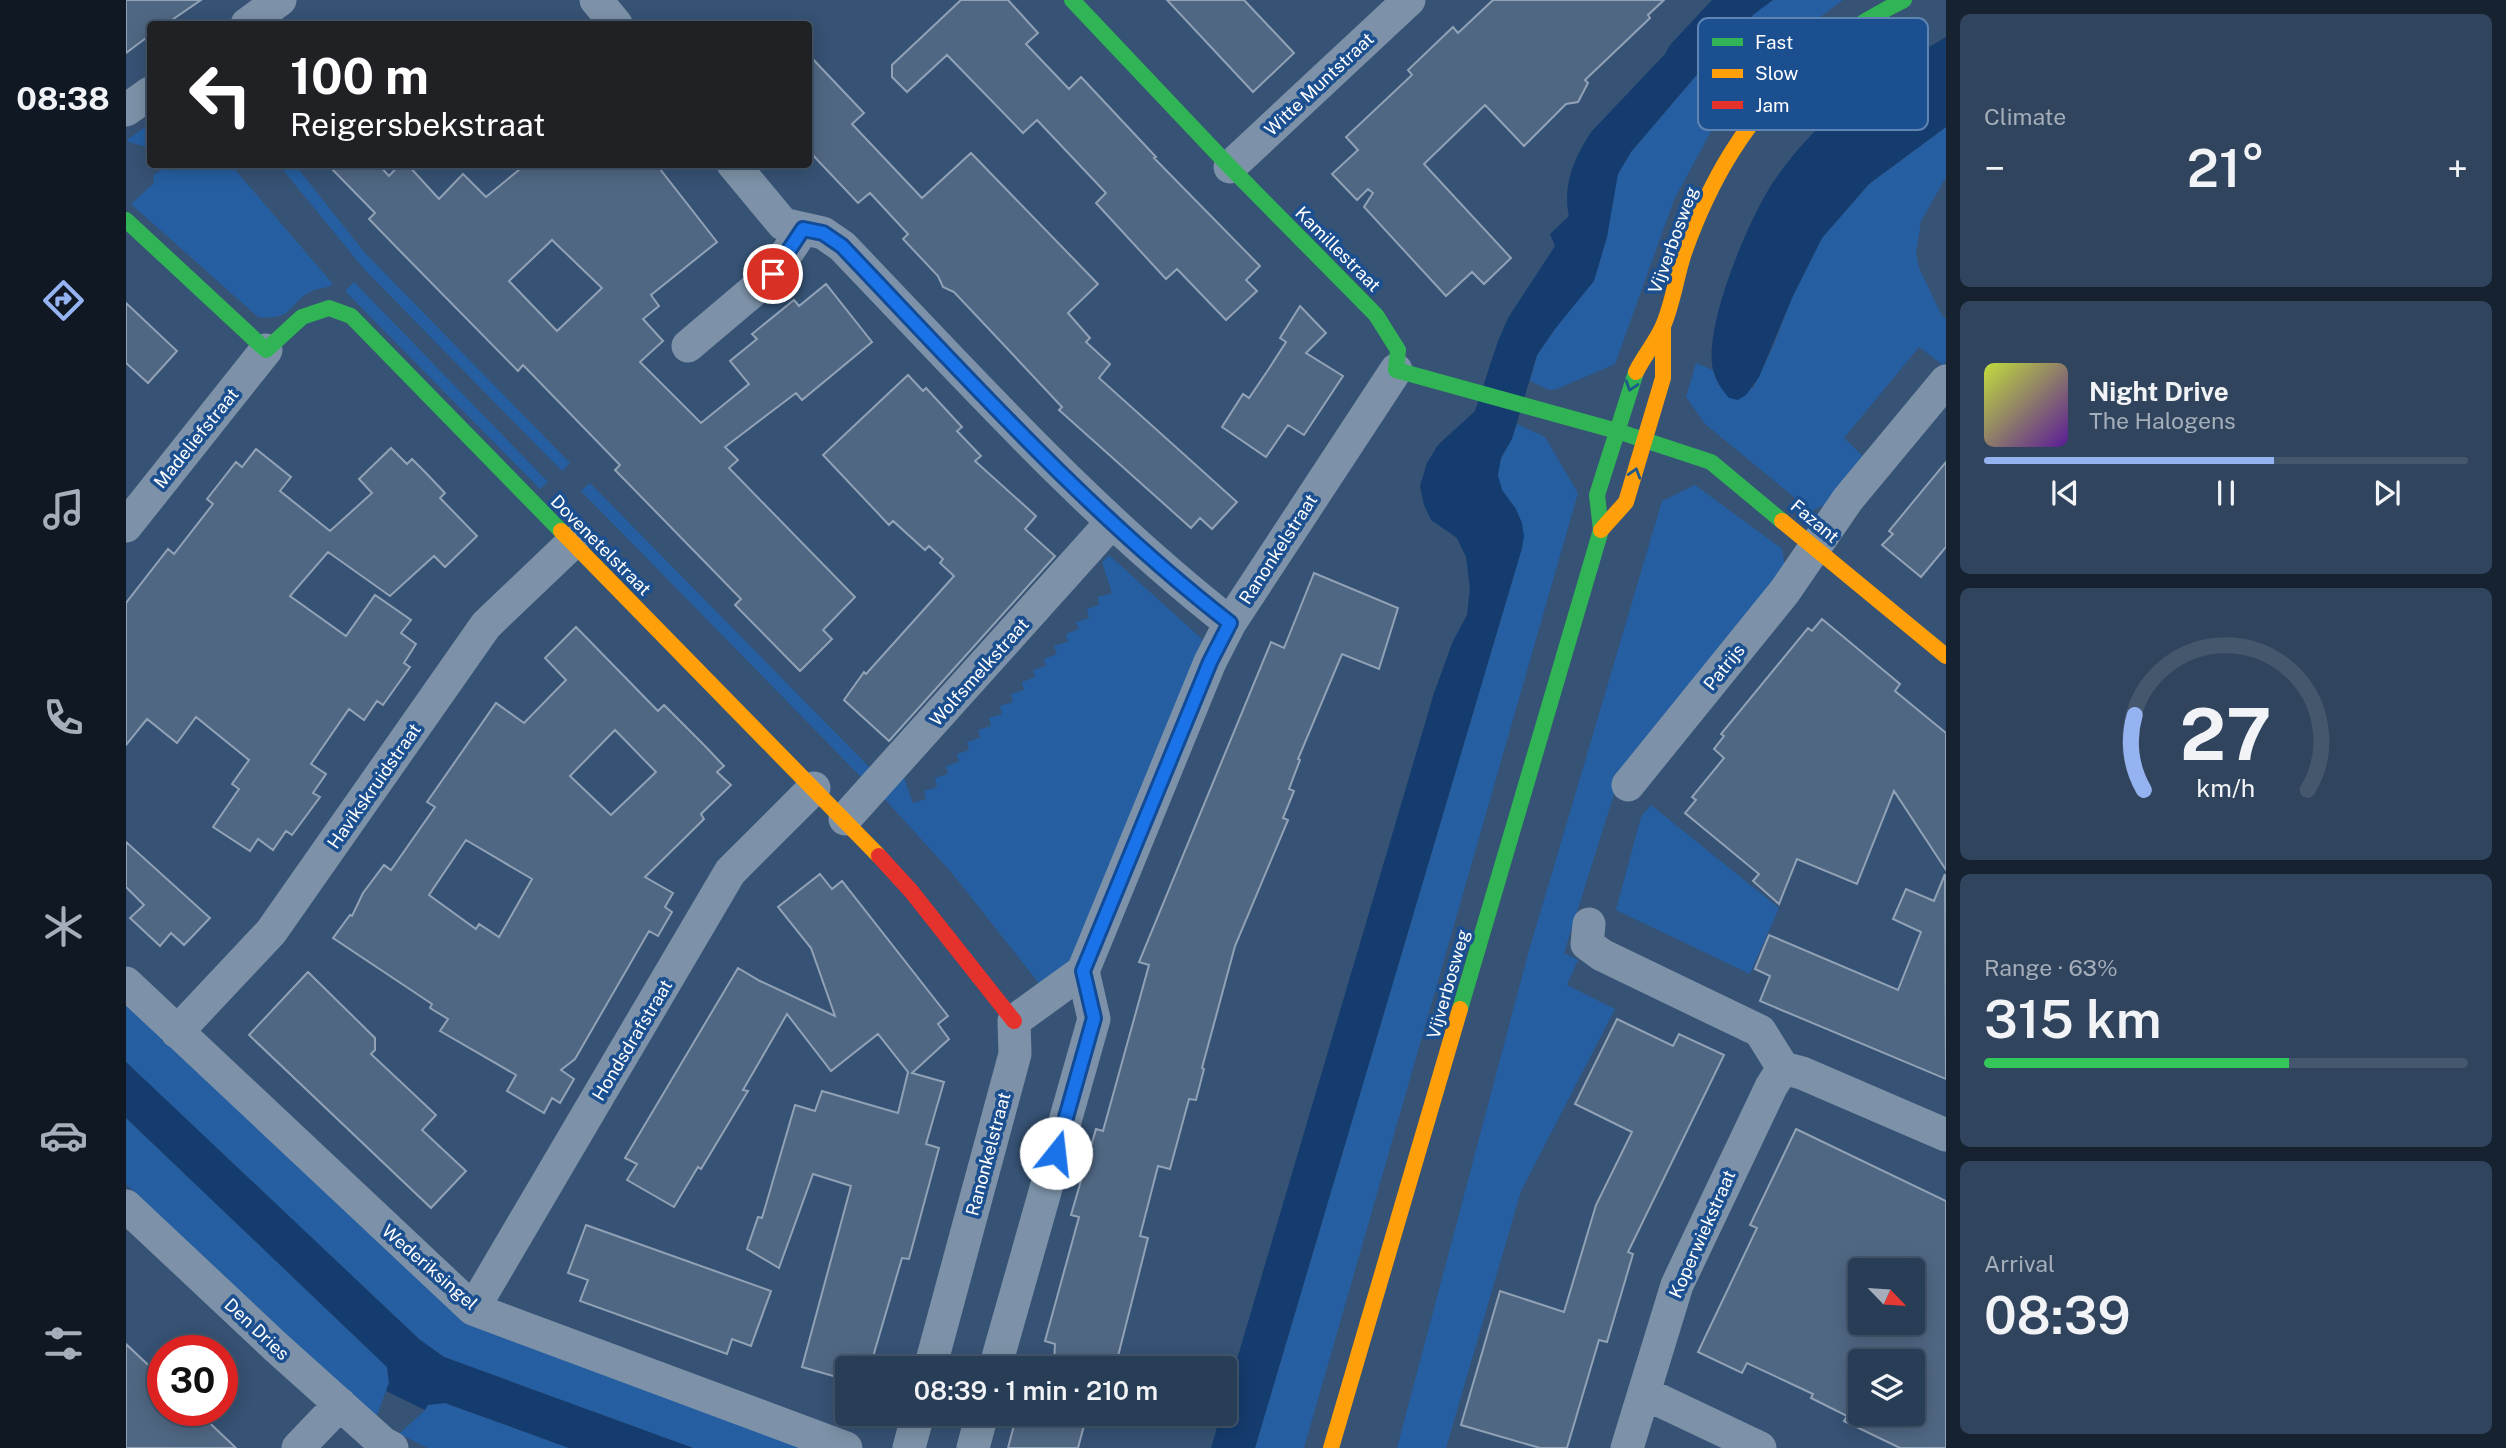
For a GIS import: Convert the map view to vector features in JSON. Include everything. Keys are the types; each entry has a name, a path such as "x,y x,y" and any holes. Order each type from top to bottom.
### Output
{"street":[{"path":"251,21 280,0"},
{"path":"596,0 614,21"},
{"name":"Kamillestraat","path":"1072,0 1230,167 1376,315 1398,350 1396,370"},
{"name":"Witte Muntstraat","path":"1230,167 1409,0"},
{"name":"Vijverbosweg","path":"1874,18 1905,0"},
{"path":"126,110 147,95"},
{"name":"Vijverbosweg","path":"1331,1448 1601,530 1597,495 1617,431 1636,371 1663,326 1683,256 1701,208 1733,148 1746,130"},
{"path":"736,168 783,224 823,233 842,246 1031,444 1111,523 1185,588 1230,623"},
{"path":"126,220 266,350"},
{"path":"688,346 773,274 803,229"},
{"name":"Dovenetelstraat","path":"266,350 302,317 329,308 351,316 845,819 911,891 1014,1021"},
{"name":"Vijverbosweg","path":"1601,530 1626,502 1645,440 1663,378 1663,326"},
{"name":"Madeliefstraat","path":"126,526 266,350"},
{"path":"1396,370 1617,431"},
{"name":"Ranonkelstraat","path":"1083,971 1210,662 1230,623 1396,370"},
{"name":"Patrijs","path":"1628,785 1785,591 1849,499 1946,381"},
{"name":"Fazant","path":"1617,431 1711,462 1946,656"},
{"name":"Wolfsmelkstraat","path":"845,819 1111,523"},
{"name":"Havikskruidstraat","path":"177,1032 271,932 486,625 572,543"},
{"name":"Hondsdrafstraat","path":"473,1309 730,872 814,788"},
{"path":"1589,924 1587,944 1602,955 1760,1031 1783,1068 1802,1073 1946,1135"},
{"path":"998,1356 1094,1018 1083,971 1014,1021"},
{"name":"Wederiksingel","path":"126,983 473,1309 846,1448"},
{"name":"Ranonkelstraat","path":"933,1356 1015,1054 1014,1021"},
{"name":"Koperwiekstraat","path":"1628,1448 1677,1285 1771,1087 1783,1068"},
{"name":"Den Dries","path":"126,1206 275,1347 392,1448"},
{"path":"1644,1393 1760,1448"},
{"path":"298,1448 340,1404"},
{"path":"909,1448 915,1426"},
{"path":"973,1448 979,1426"}],"shaded area":[{"path":"1712,0 1773,0 1750,18 1698,18 1698,74 1631,152 1618,174 1607,237 1594,281 1537,355 1512,439 1501,458 1498,475 1502,490 1516,509 1522,523 1522,548 1255,1448 1211,1448 1217,1426 1237,1426 1237,1359 1434,693 1453,641 1467,615 1470,589 1466,557 1457,538 1431,520 1424,505 1420,486 1427,463 1438,445 1475,411 1508,318 1555,246 1550,234 1569,216 1567,193 1571,171 1586,140 1665,54 1670,45"},
{"path":"1773,0 1843,0 1819,18 1750,18"},
{"path":"1946,37 1946,127 1869,184 1822,238 1792,298 1759,377 1746,395 1738,400 1729,398 1713,370 1715,328 1730,275 1762,201 1788,161 1816,130 1928,130 1928,48"},
{"path":"1698,74 1698,130 1712,130 1674,200 1615,364 1557,389 1549,390 1530,381 1537,355 1555,329 1612,198 1618,174 1631,152"},
{"path":"147,125 146,147 126,141"},
{"path":"1946,127 1946,177 1921,221 1916,254 1919,268 1946,319 1946,361 1943,365 1919,347 1844,438 1865,458 1829,503 1811,511 1705,424 1686,397 1696,363 1713,370 1719,386 1753,388 1792,298 1822,238 1869,184"},
{"path":"163,168 234,168 333,284 304,295 290,310 279,316 258,317 131,204 154,183 153,176"},
{"path":"281,168 297,168 365,253 570,463 562,471 364,269"},
{"path":"354,282 548,482 540,489 345,291"},
{"path":"1517,424 1545,437 1578,493 1304,1448 1255,1448 1522,548 1522,525 1500,485 1498,476 1502,457"},
{"path":"590,483 874,772 865,781 581,491"},
{"path":"1695,485 1782,549 1786,572 1622,769 1564,953 1578,960 1567,985 1615,1009 1521,1191 1446,1448 1397,1448 1528,954 1662,501"},
{"path":"1109,555 1202,639 1202,648 1072,958 1041,986 952,873 881,795 902,772 913,803 926,799 924,791 937,787 935,778 948,774 946,766 959,762 957,754 969,750 967,742 980,738 978,730 991,726 989,718 1002,714 1000,706 1013,702 1011,694 1024,690 1022,682 1035,677 1033,670 1046,666 1044,659 1057,654 1054,646 1068,642 1066,634 1079,629 1076,622 1089,618 1087,609 1099,605 1098,597 1112,593 1102,562"},
{"path":"1651,805 1779,908 1750,974 1616,910 1641,817"},
{"path":"126,1000 449,1306 805,1448 693,1448 444,1357 419,1339 126,1062"},
{"path":"126,1062 419,1339 444,1357 693,1448 569,1448 445,1403 428,1405 425,1410 386,1391 389,1383 387,1367 126,1118"},
{"path":"126,1118 387,1367 389,1383 376,1418 126,1184"},
{"path":"445,1403 569,1448 428,1448 399,1434 427,1405"}],"building":[{"path":"126,0 201,0 170,21 147,21 147,37 126,53"},
{"path":"961,0 1008,0 1038,33 1026,44 1069,89 1081,77 1156,157 1154,158 1260,266 1246,280 1257,291 1226,320 1177,269 1166,279 1096,203 1106,193 1037,120 1023,133 947,55 907,92 892,77 892,65"},
{"path":"1167,0 1244,0 1294,53 1253,92"},
{"path":"1493,0 1664,0 1648,15 1650,18 1585,80 1588,83 1578,102 1566,104 1524,146 1485,105 1424,164 1511,258 1484,284 1472,272 1446,296 1364,207 1373,193 1368,189 1357,200 1332,174 1358,150 1346,137 1412,75 1408,70 1453,27 1458,33"},
{"path":"812,58 864,113 852,124 922,198 971,153 1098,284 1068,313 1090,338 1086,342 1110,364 1099,378 1237,502 1212,529 1200,518 1191,528 1059,410 1062,407 954,292 943,287 938,276 903,239 908,234 870,193 858,203 812,154"},
{"path":"331,168 382,168 389,176 396,168 411,168 439,199 463,174 486,197 521,168 659,168 717,242 651,295 659,306 643,319 663,341 640,362 701,423 749,384 730,361 757,339 752,334 794,300 799,306 826,284 872,342 802,400 796,393 725,447 738,460 729,468 855,597 823,630 832,639 800,671 735,605 741,599 615,470 620,465 523,365 518,371 369,219 375,213","holes":["552,240 602,288 557,331 509,281"]},
{"path":"126,303 177,351 148,383 126,363"},
{"path":"1300,306 1326,333 1306,353 1343,376 1304,435 1288,425 1266,457 1222,427 1243,394 1249,398 1268,370 1286,342 1280,338"},
{"path":"908,375 923,391 926,388 962,427 957,431 981,456 975,461 1036,516 1025,529 1055,556 889,741 844,700 864,672 866,674 954,576 940,563 943,559 929,546 925,550 893,521 889,525 823,455"},
{"path":"391,448 407,464 412,459 426,473 445,493 440,498 477,536 445,567 434,556 390,596 328,552 290,596 346,636 375,595 411,620 401,633 416,644 404,663 410,667 383,705 377,701 364,720 349,709 311,764 326,774 313,793 320,797 292,835 286,831 273,850 258,839 250,851 213,827 239,789 232,784 249,760 196,717 177,743 147,719 126,745 126,603 168,549 174,554 213,504 207,499 236,462 242,467 256,449 291,477 280,491 330,531 372,493 359,479"},
{"path":"1946,462 1946,547 1921,577 1882,545 1893,534 1889,531"},
{"path":"1314,573 1398,608 1379,669 1342,654 1298,759 1300,760 1289,789 1294,791 1283,818 1288,820 1235,946 1196,1100 1189,1099 1170,1169 1158,1166 1140,1236 1148,1238 1118,1356 1054,1356 1055,1344 1045,1341 1079,1217 1071,1215 1096,1129 1103,1131 1149,965 1139,962 1271,642 1284,648"},
{"path":"1822,619 1900,684 1895,691 1946,733 1946,870 1894,791 1857,884 1797,859 1779,904 1753,881 1759,874 1685,813 1696,800 1692,797 1724,758 1714,749 1724,736 1721,734 1808,628 1812,631"},
{"path":"576,627 658,711 664,705 704,745 724,766 717,772 731,785 701,814 704,819 645,877 673,893 665,907 672,912 658,936 649,931 575,1059 561,1070 574,1079 560,1103 552,1098 544,1113 507,1091 516,1075 440,1031 448,1019 430,1008 432,1004 333,938 350,915 352,916 363,893 384,865 391,870 435,807 427,802 496,703 524,723 566,680 545,658","holes":["615,730 656,772 611,815 570,776","466,840 532,879 499,937 479,924 476,929 429,895"]},
{"path":"126,842 210,918 184,945 171,933 160,946 130,918 144,905 126,887"},
{"path":"820,874 832,889 842,881 948,1016 938,1024 949,1039 912,1073 944,1082 926,1144 939,1148 909,1259 902,1258 873,1356 835,1356 835,1377 802,1367 851,1186 813,1174 779,1268 747,1249 758,1217 762,1218 795,1105 815,1111 822,1091 898,1113 908,1072 878,1034 831,1071 787,1014 743,1090 748,1091 701,1169 698,1167 674,1207 627,1180 637,1164 625,1158 738,968 835,1016 811,948 778,907"},
{"path":"1945,874 1946,1079 1760,1001 1770,976 1755,969 1769,935 1898,990 1921,932 1893,919 1906,889 1934,901"},
{"path":"308,972 375,1038 375,1050 371,1054 436,1115 422,1130 466,1171 431,1208 249,1035"},
{"path":"1617,1019 1673,1046 1679,1034 1724,1055 1628,1252 1633,1254 1607,1342 1599,1340 1567,1448 1540,1448 1461,1425 1500,1291 1564,1312 1596,1205 1632,1132 1575,1104"},
{"path":"1796,1129 1946,1201 1946,1448 1900,1448 1854,1426 1925,1426 1925,1349 1848,1349 1848,1423 1844,1421 1847,1416 1811,1398 1813,1394 1747,1363 1742,1373 1698,1352 1757,1228 1750,1225"},
{"path":"586,1225 771,1291 751,1346 732,1339 727,1354 580,1301 588,1280 568,1273"},
{"path":"126,1344 147,1364 147,1426 213,1426 236,1448 126,1448"},
{"path":"1014,1426 1084,1426 1078,1448 1008,1448"}],"traffic: fast":[{"path":"1072,0 1230,167 1376,315 1398,350 1396,370 1617,431 1711,462 1782,521"},
{"path":"1871,18 1904,0"},
{"path":"126,220 266,350 302,317 329,308 351,316 561,531"},
{"path":"1460,1009 1601,530 1597,495 1636,372"}],"traffic: slow":[{"path":"1636,372 1663,326 1694,226 1718,175 1746,130"},
{"path":"1601,530 1626,502 1663,378 1663,326"},
{"path":"1782,521 1946,656"},
{"path":"561,531 879,856"},
{"path":"1331,1448 1460,1009"}],"traffic: jam":[{"path":"879,856 911,891 1014,1021"}],"route":[{"path":"773,274 803,229 823,233 842,246 1031,444 1111,523 1185,588 1230,623 1210,662 1083,971 1094,1018 1056,1153"}]}
